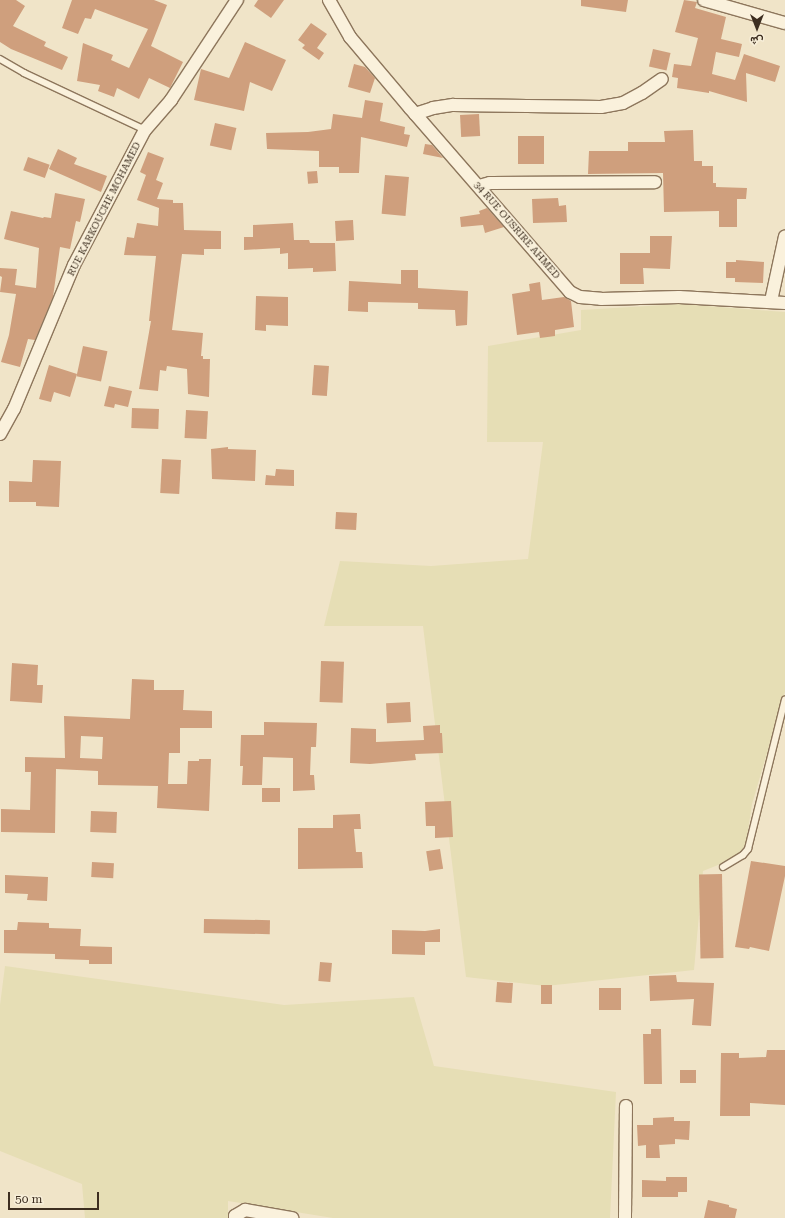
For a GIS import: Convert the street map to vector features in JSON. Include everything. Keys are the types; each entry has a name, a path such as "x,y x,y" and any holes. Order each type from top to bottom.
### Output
{"street":[{"name":"RUE KARKOUCHE MOHAMED","path":"0,434 14,409 74,265 145,130 171,100 237,0"},
{"name":"34 RUE OUSRIRE AHMED","path":"329,0 350,37 570,292 580,297 601,299 679,297 771,301 785,303"},
{"path":"704,0 785,23"},
{"path":"415,114 433,108 453,105 601,107 622,103 642,93 662,79"},
{"path":"479,186 490,183 655,182"},
{"path":"771,301 785,236"},
{"path":"625,1218 626,1106"},
{"path":"235,1218 235,1216 245,1210 292,1218"}],"lane":[{"path":"0,60 24,73 145,130"},
{"path":"723,867 744,855 748,849 785,700"}],"shaded area":[{"path":"681,304 785,312 785,692 752,804 746,844 738,857 703,871 694,970 546,986 466,977 423,626 324,626 340,561 431,566 528,559 543,442 487,442 488,346 581,330 581,310"},
{"path":"5,966 284,1005 414,997 434,1066 616,1092 610,1218 333,1218 228,1201 228,1218 85,1218 82,1184 0,1151 0,1005"}],"building":[{"path":"0,0 16,0 25,6 13,26 46,42 44,46 68,57 62,70 11,49 0,42"},
{"path":"72,0 154,0 167,5 151,46 183,62 170,88 149,78 139,99 117,88 114,97 98,91 100,85 77,81 83,43 113,55 111,60 129,68 148,29 95,9 91,19 85,18 78,34 62,28"},
{"path":"258,0 284,0 271,18 254,6"},
{"path":"581,0 628,0 626,12 581,6"},
{"path":"684,0 697,2 695,8 726,17 721,39 742,44 739,57 716,52 712,74 735,80 744,54 780,66 775,82 746,73 747,102 709,91 709,93 677,88 678,78 672,77 674,64 691,66 698,38 675,32"},
{"path":"311,23 327,34 317,48 324,53 319,60 302,48 305,45 298,40"},
{"path":"245,42 286,60 272,91 250,82 244,111 194,100 201,69 229,78"},
{"path":"653,49 671,53 666,71 649,67"},
{"path":"354,64 365,67 375,78 370,93 348,87"},
{"path":"365,100 383,103 380,121 405,127 404,134 410,135 407,147 361,137 359,173 339,173 339,167 319,167 319,151 267,149 266,133 308,132 331,129 333,114 362,118"},
{"path":"479,114 480,136 461,137 460,115"},
{"path":"215,123 236,128 231,150 210,145"},
{"path":"693,130 694,161 702,161 702,166 713,166 713,183 716,183 716,187 747,188 746,199 737,199 737,227 719,227 719,211 664,212 663,173 588,174 589,151 628,151 628,142 665,142 664,131"},
{"path":"518,136 544,136 544,164 518,164"},
{"path":"425,144 432,145 443,158 423,154"},
{"path":"58,149 77,158 74,164 107,176 101,192 49,169"},
{"path":"148,152 164,158 156,180 163,183 157,199 173,200 173,203 183,203 184,230 221,231 221,249 204,249 204,255 182,254 172,330 203,333 201,356 203,356 203,359 210,359 209,397 188,394 187,369 167,366 166,371 160,370 158,391 139,389 151,321 149,321 156,256 124,255 127,237 134,238 137,223 158,226 159,208 137,200 146,175 140,172"},
{"path":"28,157 50,165 45,178 23,170"},
{"path":"317,171 318,183 308,184 307,172"},
{"path":"385,175 409,177 406,216 382,214"},
{"path":"55,193 85,199 80,222 76,221 70,249 60,247 53,297 35,340 28,339 20,367 1,362 9,335 16,294 0,292 2,277 0,276 0,268 17,269 15,285 36,288 39,248 4,239 11,211 43,218 51,218"},
{"path":"558,198 559,206 566,205 567,222 533,223 532,199"},
{"path":"487,208 504,227 485,233 483,225 461,227 460,217 480,214 479,211"},
{"path":"353,220 354,240 336,241 335,221"},
{"path":"293,223 294,240 309,240 310,243 335,243 336,271 313,272 313,268 288,269 288,253 280,254 280,248 244,250 244,237 253,237 253,225"},
{"path":"650,236 672,236 670,269 643,268 644,284 620,284 620,253 650,253"},
{"path":"736,260 764,262 763,283 735,282 735,278 726,278 726,262 736,262"},
{"path":"401,270 418,270 418,288 468,291 467,325 456,326 455,310 418,309 418,303 368,302 368,312 348,311 349,281 401,284"},
{"path":"540,282 542,300 564,297 571,301 574,327 555,330 555,336 540,338 539,332 517,335 512,294 530,291 529,284"},
{"path":"256,296 288,297 288,326 266,325 266,331 255,330"},
{"path":"83,346 107,351 101,382 77,376"},
{"path":"49,365 77,374 70,397 54,392 51,402 39,399"},
{"path":"314,365 329,366 327,396 312,395"},
{"path":"109,386 132,391 128,407 115,404 114,408 104,406"},
{"path":"132,408 159,409 158,429 131,428"},
{"path":"186,410 208,411 207,439 185,438"},
{"path":"228,447 228,449 256,450 255,481 212,479 211,449"},
{"path":"162,459 181,460 179,494 160,493"},
{"path":"33,460 61,461 59,507 36,506 36,502 9,502 9,481 32,482"},
{"path":"276,469 294,470 294,486 265,485 266,475 275,476"},
{"path":"336,512 357,513 356,530 335,529"},
{"path":"321,661 344,662 343,703 320,702"},
{"path":"12,663 38,665 37,685 43,685 42,703 10,701"},
{"path":"132,679 154,680 154,690 184,690 183,710 212,711 212,728 180,728 180,753 169,753 168,784 187,784 188,761 211,759 209,811 157,808 158,786 98,785 98,771 56,769 55,833 1,832 1,809 30,810 31,772 25,772 25,757 65,758 64,716 130,719","holes":["81,736 103,737 102,759 80,758"]},
{"path":"410,702 411,722 387,723 386,703"},
{"path":"264,722 317,723 316,747 311,747 310,775 314,775 315,790 293,791 293,758 263,757 262,785 242,785 243,766 240,766 241,735 264,735"},
{"path":"440,725 443,753 415,754 416,760 370,764 350,763 351,728 376,729 376,742 424,740 423,726"},
{"path":"262,788 280,788 280,802 262,802"},
{"path":"451,801 453,837 435,838 435,826 426,826 425,802"},
{"path":"91,811 117,812 116,833 90,832"},
{"path":"360,814 361,829 354,829 356,852 362,852 363,868 298,869 298,828 333,828 333,815"},
{"path":"440,849 443,869 429,871 426,851"},
{"path":"751,861 785,866 785,876 769,951 750,947 749,949 735,947"},
{"path":"92,862 114,863 113,878 91,877"},
{"path":"699,874 722,874 723,958 700,958"},
{"path":"5,875 48,877 47,901 27,900 28,894 5,893"},
{"path":"204,919 270,920 270,934 204,933"},
{"path":"18,922 49,923 49,928 81,929 80,946 112,947 112,964 89,964 89,960 55,959 55,954 4,953 4,930 17,930"},
{"path":"440,929 440,942 425,942 425,955 392,954 392,930 425,931"},
{"path":"320,962 332,963 330,982 318,981"},
{"path":"676,975 677,982 714,983 711,1026 692,1025 694,999 650,1001 649,976"},
{"path":"497,982 513,983 512,1003 496,1002"},
{"path":"541,985 552,985 552,1004 541,1004"},
{"path":"599,988 621,988 621,1010 599,1010"},
{"path":"651,1029 661,1029 662,1084 644,1084 643,1034 651,1034"},
{"path":"767,1050 785,1050 785,1105 750,1103 750,1116 720,1116 721,1053 739,1053 739,1058 766,1057"},
{"path":"680,1070 696,1070 696,1083 680,1083"},
{"path":"674,1117 674,1121 690,1121 689,1140 675,1139 675,1144 659,1145 660,1158 646,1158 646,1145 638,1146 637,1125 653,1125 653,1118"},
{"path":"666,1177 687,1177 687,1192 678,1192 678,1197 642,1197 642,1180 666,1181"},
{"path":"708,1200 729,1205 729,1207 737,1209 735,1218 704,1218"}]}
